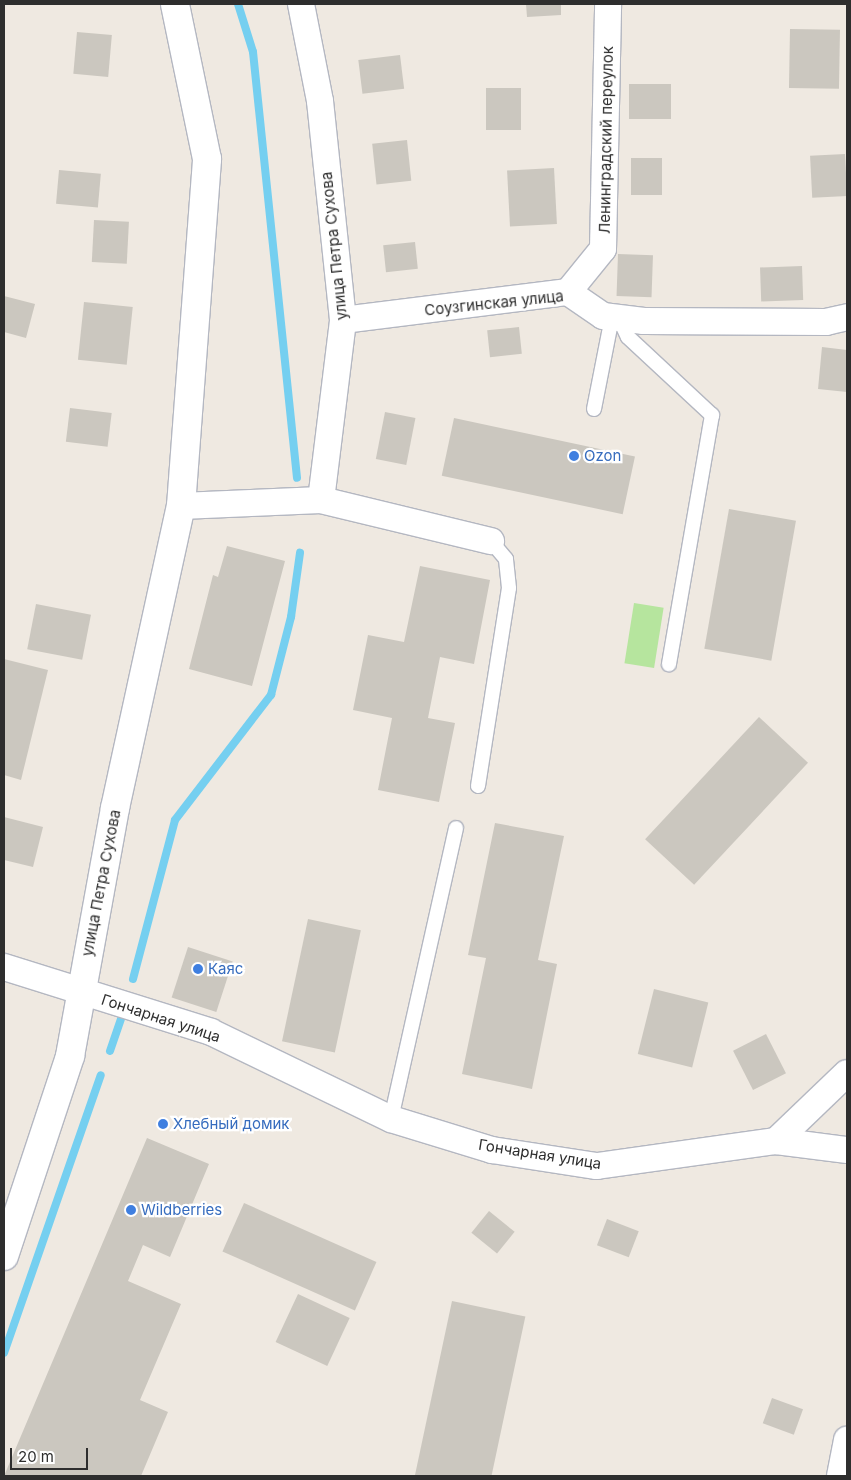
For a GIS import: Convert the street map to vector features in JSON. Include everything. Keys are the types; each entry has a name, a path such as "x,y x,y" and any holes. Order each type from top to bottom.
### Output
{"street":[{"name":"улица Петра Сухова","path":"4,1256 70,1056 80,991 181,506 207,159 174,4"},
{"name":"улица Петра Сухова","path":"301,4 320,101 343,320 321,500"},
{"name":"Ленинградский переулок","path":"568,292 603,249 608,4"},
{"name":"Соузгинская улица","path":"343,320 568,292 602,316 615,318 826,322 847,318"},
{"path":"181,506 321,500 491,541"},
{"name":"Гончарная улица","path":"4,967 211,1032 391,1120 492,1150 597,1166 776,1141 847,1150"},
{"path":"776,1141 847,1073"},
{"path":"840,1476 847,1440"}],"lane":[{"path":"594,409 615,318"},
{"path":"615,318 628,337 712,415 669,664"},
{"path":"478,786 509,588 506,559 491,541"},
{"path":"391,1120 456,828"}],"green space":[{"path":"634,603 664,608 654,668 624,663"}],"building":[{"path":"526,4 561,4 561,15 527,17"},
{"path":"790,29 840,30 839,89 789,88"},
{"path":"77,32 112,35 108,77 73,74"},
{"path":"400,55 404,89 362,94 358,60"},
{"path":"629,84 671,84 671,119 629,119"},
{"path":"486,88 521,88 521,130 486,130"},
{"path":"407,140 411,181 376,184 372,144"},
{"path":"845,154 847,196 812,198 810,156"},
{"path":"631,158 662,158 662,195 631,195"},
{"path":"554,168 557,224 510,226 507,170"},
{"path":"59,170 101,174 98,208 56,204"},
{"path":"94,220 129,222 127,264 92,262"},
{"path":"415,242 418,269 386,272 383,245"},
{"path":"618,254 653,255 652,297 617,296"},
{"path":"802,266 803,300 761,301 760,267"},
{"path":"4,296 35,304 26,338 4,332"},
{"path":"84,302 133,307 127,365 78,360"},
{"path":"519,327 522,354 490,357 487,330"},
{"path":"822,347 847,350 847,392 818,389"},
{"path":"70,408 112,413 108,447 66,442"},
{"path":"385,412 415,418 406,465 376,459"},
{"path":"454,418 635,456 623,514 442,476"},
{"path":"729,509 796,521 771,661 704,649"},
{"path":"227,546 285,561 252,686 189,669 213,575 218,577"},
{"path":"420,566 490,580 474,664 440,657 428,718 455,723 439,802 378,790 392,718 353,710 368,635 404,642"},
{"path":"36,604 91,615 82,660 27,649"},
{"path":"4,659 48,670 21,780 4,775"},
{"path":"759,717 808,763 694,885 645,839"},
{"path":"4,817 43,827 33,867 4,860"},
{"path":"495,823 564,836 538,960 557,964 532,1089 462,1074 486,958 468,955"},
{"path":"308,919 361,930 335,1052 282,1041"},
{"path":"188,947 233,962 216,1012 172,997"},
{"path":"654,989 708,1003 692,1068 638,1054"},
{"path":"766,1034 786,1073 753,1090 733,1051"},
{"path":"147,1138 209,1164 170,1257 143,1245 128,1281 181,1304 140,1400 168,1412 141,1476 4,1476"},
{"path":"244,1203 376,1262 355,1310 222,1251"},
{"path":"489,1211 515,1232 497,1254 471,1233"},
{"path":"607,1219 639,1231 629,1257 597,1245"},
{"path":"298,1294 350,1318 327,1366 276,1342"},
{"path":"452,1301 525,1317 491,1476 415,1476"},
{"path":"772,1398 803,1409 794,1435 763,1423"}],"waterway":[{"path":"238,4 253,52 297,478"},
{"path":"133,979 175,820 271,695 291,617 300,553"},
{"path":"110,1051 123,1013"},
{"path":"4,1353 101,1075"}],"place":[{"name":"Ozon","path":"574,456"},
{"name":"Каяс","path":"198,969"},
{"name":"Хлебный домик","path":"163,1124"},
{"name":"Wildberries","path":"131,1210"}]}
